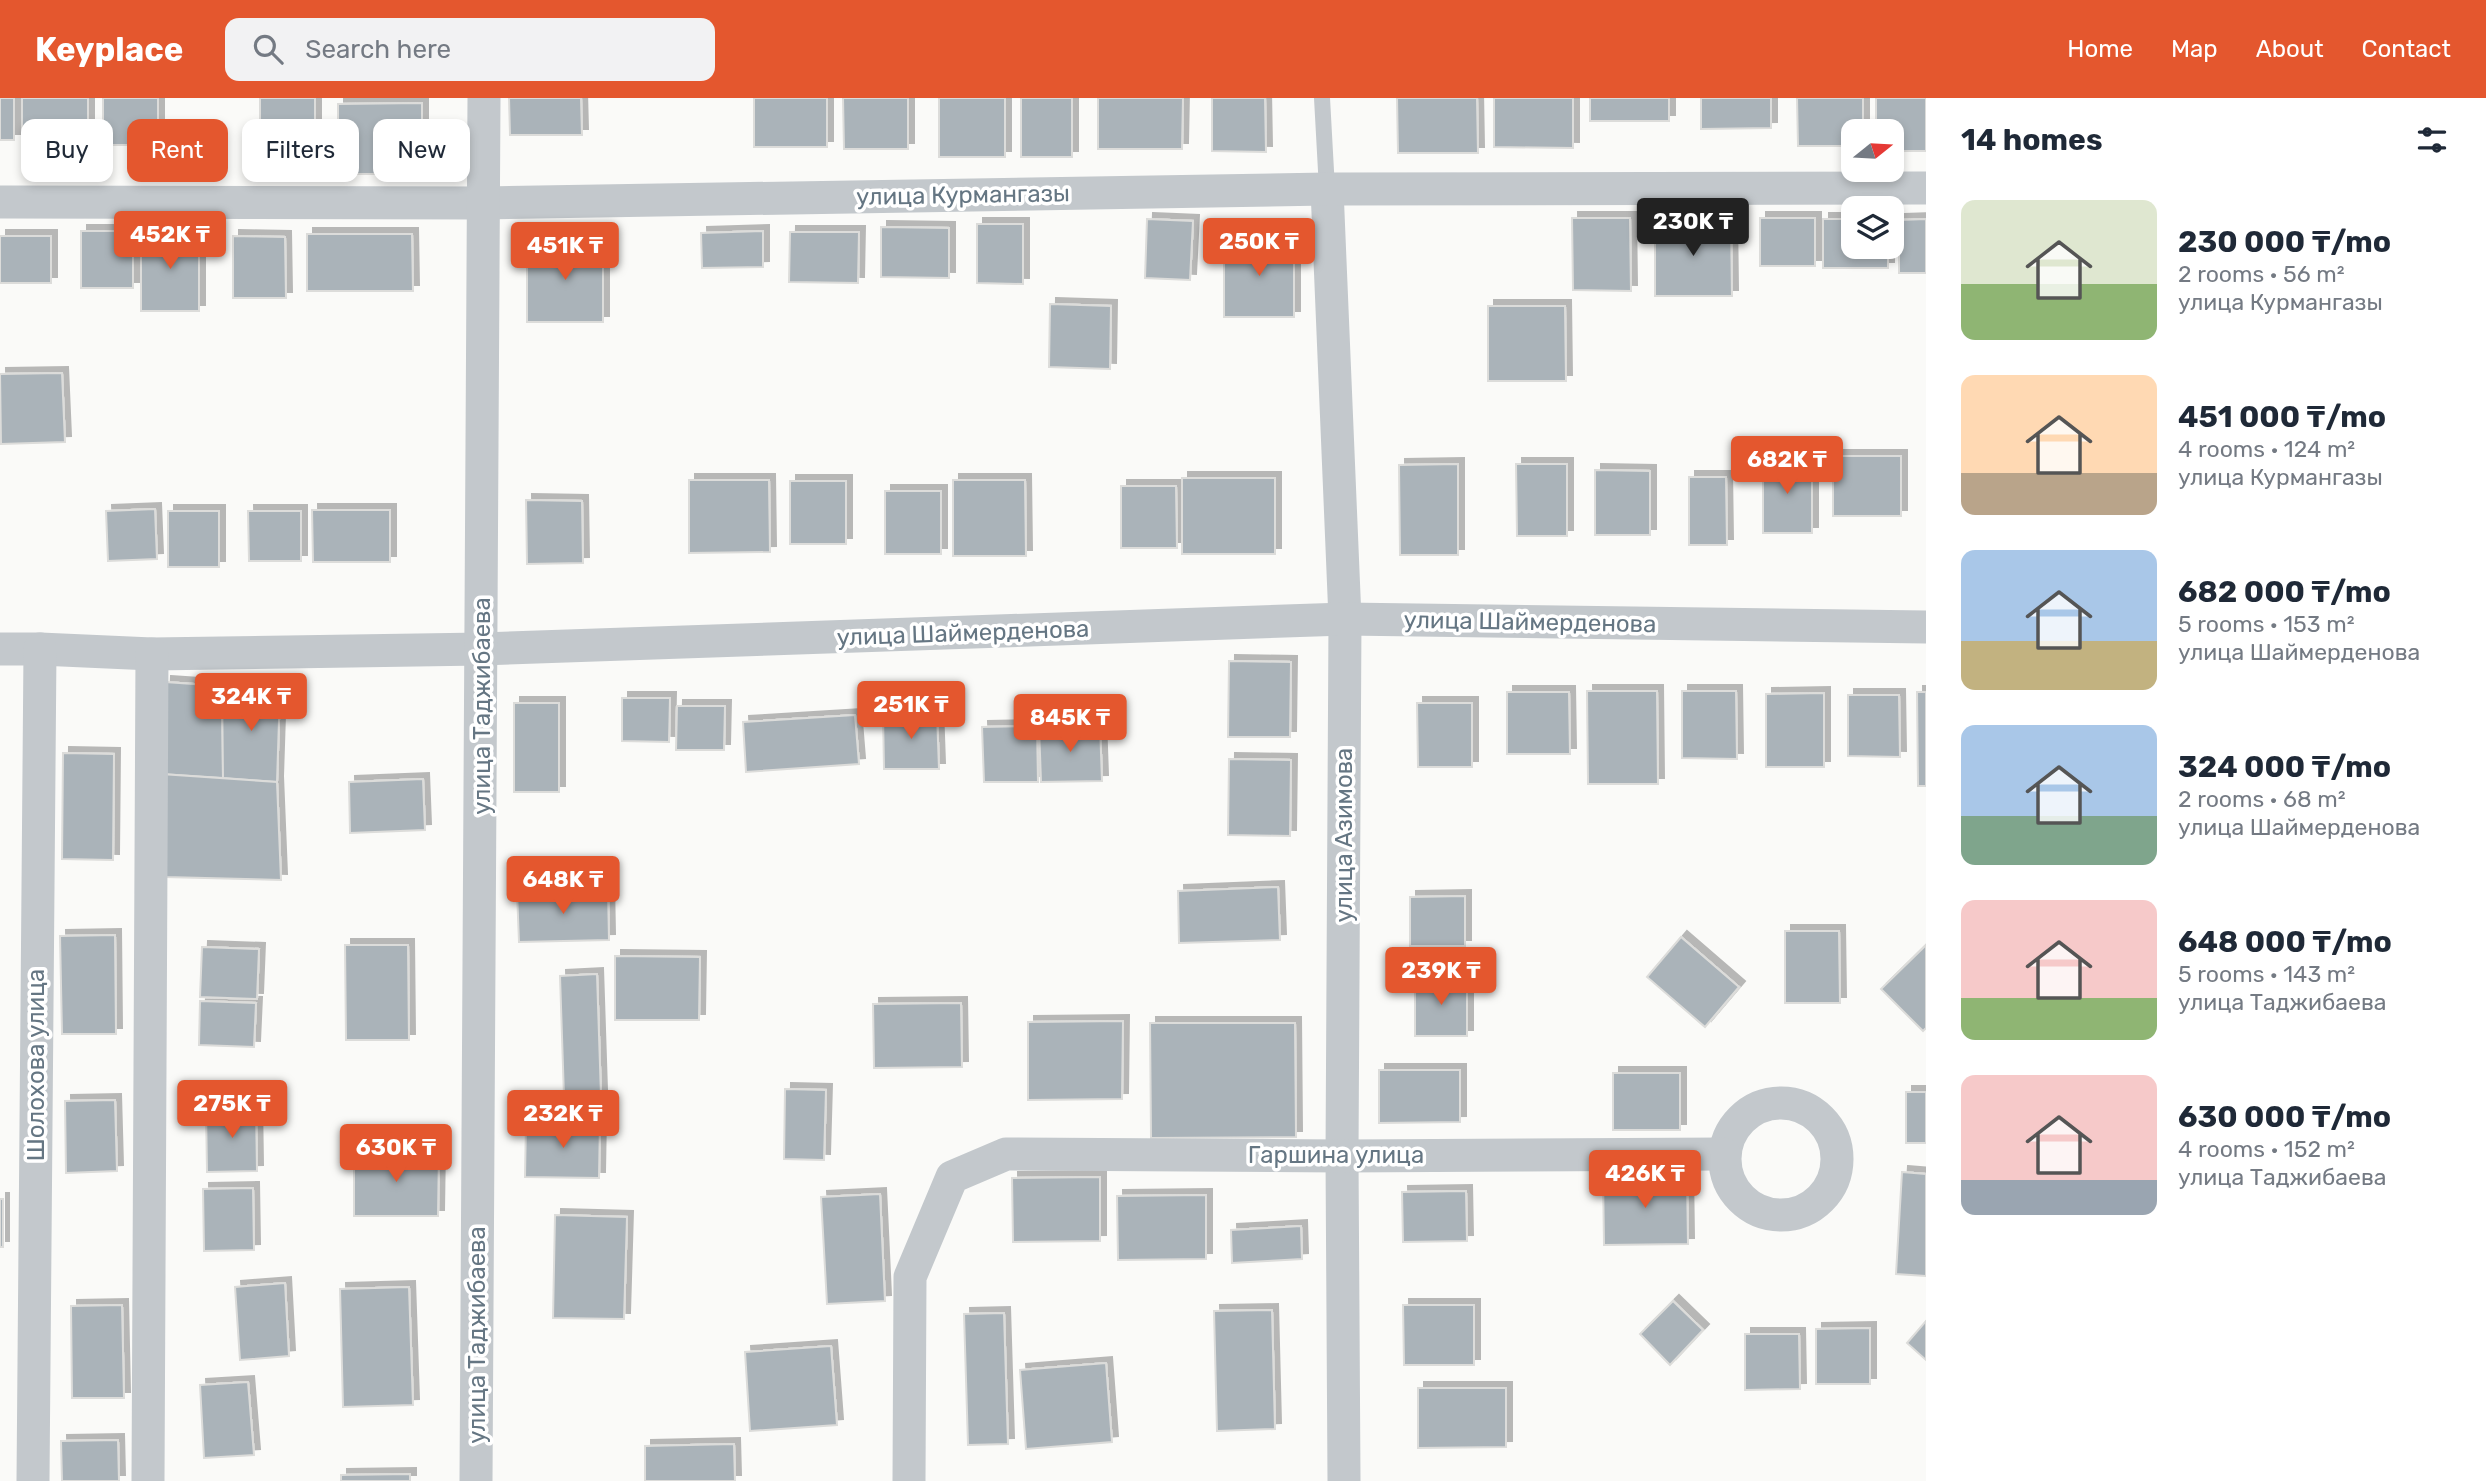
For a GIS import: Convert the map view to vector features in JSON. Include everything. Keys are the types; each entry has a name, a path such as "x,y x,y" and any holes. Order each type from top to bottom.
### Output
{"street":[{"name":"улица Таджибаева","path":"476,1481 484,98"},
{"name":"улица Курмангазы","path":"0,202 485,203 1327,189 1926,188"},
{"name":"улица Азимова","path":"1327,189 1345,619 1342,1156 1344,1481"},
{"name":"улица Шаймерденова","path":"0,649 152,654 482,649 1345,619 1926,628"},
{"name":"Шолохова улица","path":"33,1481 40,649"},
{"path":"148,1481 152,654"},
{"name":"Гаршина улица","path":"909,1481 910,1277 952,1177 1006,1154 1724,1154"}],"lane":[{"path":"1322,98 1327,189"}],"building":[{"path":"0,98 14,98 14,140 0,140"},
{"path":"22,98 88,98 88,119 22,119"},
{"path":"103,98 158,98 158,119 127,119 127,145 113,145 113,119 103,119"},
{"path":"260,98 315,98 315,119 260,119"},
{"path":"509,98 581,98 582,135 510,135"},
{"path":"754,98 827,98 827,147 754,147"},
{"path":"843,98 908,98 908,149 844,149"},
{"path":"939,98 1005,98 1005,157 939,157"},
{"path":"1021,98 1072,98 1072,157 1021,157"},
{"path":"1098,98 1183,98 1182,149 1098,149"},
{"path":"1212,98 1265,98 1266,152 1212,151"},
{"path":"1397,98 1477,98 1478,153 1398,153"},
{"path":"1494,98 1573,98 1573,148 1494,147"},
{"path":"1590,98 1669,98 1669,121 1590,121"},
{"path":"1701,98 1771,98 1771,128 1701,129"},
{"path":"1797,98 1863,98 1863,119 1841,119 1841,146 1798,146"},
{"path":"1876,98 1926,98 1926,151 1904,151 1904,119 1876,119"},
{"path":"422,103 422,119 373,119 373,174 359,174 359,119 338,119 338,104"},
{"path":"1572,218 1630,218 1631,291 1573,290"},
{"path":"1760,218 1815,218 1815,266 1760,266"},
{"path":"1147,219 1193,221 1190,280 1145,278"},
{"path":"1823,219 1841,219 1841,259 1888,259 1888,268 1823,268"},
{"path":"1926,219 1926,273 1899,273 1899,259 1904,259 1904,220"},
{"path":"1731,220 1732,296 1655,296 1655,221"},
{"path":"977,224 1023,224 1023,284 977,283"},
{"path":"881,227 949,228 949,278 881,277"},
{"path":"81,231 133,231 133,288 81,288"},
{"path":"141,231 199,231 199,311 141,311"},
{"path":"763,231 763,267 702,268 701,233"},
{"path":"790,232 859,232 858,283 789,282"},
{"path":"307,234 412,234 413,291 307,291"},
{"path":"0,236 51,236 51,283 0,283"},
{"path":"233,236 285,237 286,298 233,298"},
{"path":"1224,239 1294,239 1294,317 1224,317"},
{"path":"603,242 603,322 527,322 527,243"},
{"path":"1050,304 1111,306 1110,369 1049,367"},
{"path":"1488,306 1565,306 1566,381 1488,381"},
{"path":"62,373 65,442 1,444 0,374"},
{"path":"1833,456 1901,456 1901,516 1833,516"},
{"path":"1763,458 1812,459 1812,533 1763,533"},
{"path":"1458,464 1458,555 1400,555 1399,465"},
{"path":"1516,464 1567,464 1567,536 1517,536"},
{"path":"1595,470 1650,471 1650,535 1595,535"},
{"path":"1689,477 1726,477 1727,545 1689,545"},
{"path":"1182,478 1275,478 1275,554 1182,554"},
{"path":"689,480 769,480 770,552 689,553"},
{"path":"953,480 1025,480 1026,556 953,556"},
{"path":"790,481 846,481 846,544 790,544"},
{"path":"1121,486 1176,486 1177,548 1121,548"},
{"path":"885,491 941,491 941,554 885,554"},
{"path":"526,500 582,501 583,563 527,564"},
{"path":"155,509 157,559 108,561 106,511"},
{"path":"312,510 390,510 390,562 313,562"},
{"path":"168,511 219,511 219,567 168,567"},
{"path":"248,511 301,511 301,561 249,561"},
{"path":"1229,661 1291,662 1290,737 1228,737"},
{"path":"165,682 222,686 223,778 161,774"},
{"path":"222,686 280,690 277,782 223,778"},
{"path":"1587,691 1657,691 1658,784 1588,784"},
{"path":"1682,691 1736,691 1737,759 1682,758"},
{"path":"1507,692 1569,692 1570,754 1507,754"},
{"path":"1917,692 1926,692 1926,786 1918,786"},
{"path":"1824,693 1824,767 1766,767 1766,694"},
{"path":"1848,695 1899,695 1900,757 1848,756"},
{"path":"622,698 670,698 669,742 622,741"},
{"path":"514,703 559,703 559,792 514,792"},
{"path":"1417,703 1472,703 1472,767 1418,767"},
{"path":"677,706 725,706 724,750 676,750"},
{"path":"937,713 939,769 884,769 883,714"},
{"path":"855,715 859,764 746,772 743,722"},
{"path":"1100,725 1102,781 1041,782 1039,726"},
{"path":"1037,726 1038,782 984,782 982,727"},
{"path":"63,753 114,754 113,860 62,859"},
{"path":"1229,759 1291,760 1290,836 1228,835"},
{"path":"161,774 277,782 281,880 165,877"},
{"path":"423,779 425,830 350,833 349,782"},
{"path":"1278,887 1280,940 1179,943 1178,891"},
{"path":"608,889 609,940 519,942 517,892"},
{"path":"1465,896 1465,946 1410,946 1410,897"},
{"path":"1785,931 1839,931 1840,1003 1785,1003"},
{"path":"115,935 116,1034 62,1034 60,936"},
{"path":"1681,937 1739,987 1705,1027 1647,977"},
{"path":"345,945 408,945 409,1040 346,1040"},
{"path":"1926,945 1926,1028 1923,1031 1881,989"},
{"path":"202,947 259,949 257,999 200,997"},
{"path":"615,956 700,957 699,1020 615,1020"},
{"path":"597,974 601,1096 564,1097 560,976"},
{"path":"1415,979 1467,979 1467,1036 1415,1036"},
{"path":"200,1001 256,1003 254,1047 199,1045"},
{"path":"961,1003 962,1067 874,1068 873,1004"},
{"path":"1123,1021 1122,1099 1028,1100 1028,1022"},
{"path":"1150,1023 1295,1023 1296,1137 1151,1138"},
{"path":"1379,1070 1460,1070 1460,1122 1379,1123"},
{"path":"1613,1073 1680,1073 1680,1130 1613,1130"},
{"path":"785,1089 826,1090 824,1160 784,1159"},
{"path":"1906,1092 1926,1092 1926,1143 1906,1143"},
{"path":"115,1100 117,1171 66,1173 65,1101"},
{"path":"256,1108 257,1171 207,1172 206,1109"},
{"path":"526,1122 600,1122 599,1178 525,1177"},
{"path":"354,1152 439,1152 438,1216 354,1216"},
{"path":"1902,1172 1926,1174 1926,1276 1896,1274"},
{"path":"1603,1175 1687,1175 1688,1244 1604,1245"},
{"path":"1100,1177 1100,1241 1013,1242 1012,1178"},
{"path":"253,1188 254,1250 204,1251 203,1189"},
{"path":"1466,1191 1467,1241 1403,1242 1402,1192"},
{"path":"880,1194 885,1301 827,1304 821,1197"},
{"path":"1206,1195 1206,1259 1118,1260 1117,1196"},
{"path":"0,1199 3,1199 3,1247 0,1247"},
{"path":"555,1215 627,1217 624,1319 553,1318"},
{"path":"1301,1226 1302,1259 1232,1263 1231,1230"},
{"path":"285,1283 289,1356 240,1360 235,1287"},
{"path":"409,1287 413,1405 343,1407 340,1289"},
{"path":"1673,1301 1703,1330 1670,1365 1640,1334"},
{"path":"122,1305 124,1398 72,1398 71,1306"},
{"path":"1403,1305 1474,1305 1474,1365 1404,1365"},
{"path":"1272,1310 1275,1429 1217,1431 1214,1311"},
{"path":"1004,1313 1008,1444 968,1445 964,1314"},
{"path":"1926,1321 1926,1360 1907,1343"},
{"path":"1870,1328 1870,1384 1816,1384 1816,1329"},
{"path":"1745,1334 1799,1334 1800,1389 1745,1390"},
{"path":"831,1346 837,1425 750,1431 745,1352"},
{"path":"1106,1363 1112,1442 1026,1449 1020,1370"},
{"path":"248,1382 254,1455 204,1458 200,1385"},
{"path":"1418,1388 1506,1388 1506,1447 1418,1448"},
{"path":"118,1440 119,1481 62,1481 61,1441"},
{"path":"734,1444 735,1481 645,1481 645,1446"},
{"path":"410,1474 410,1481 341,1481 341,1475"}]}
